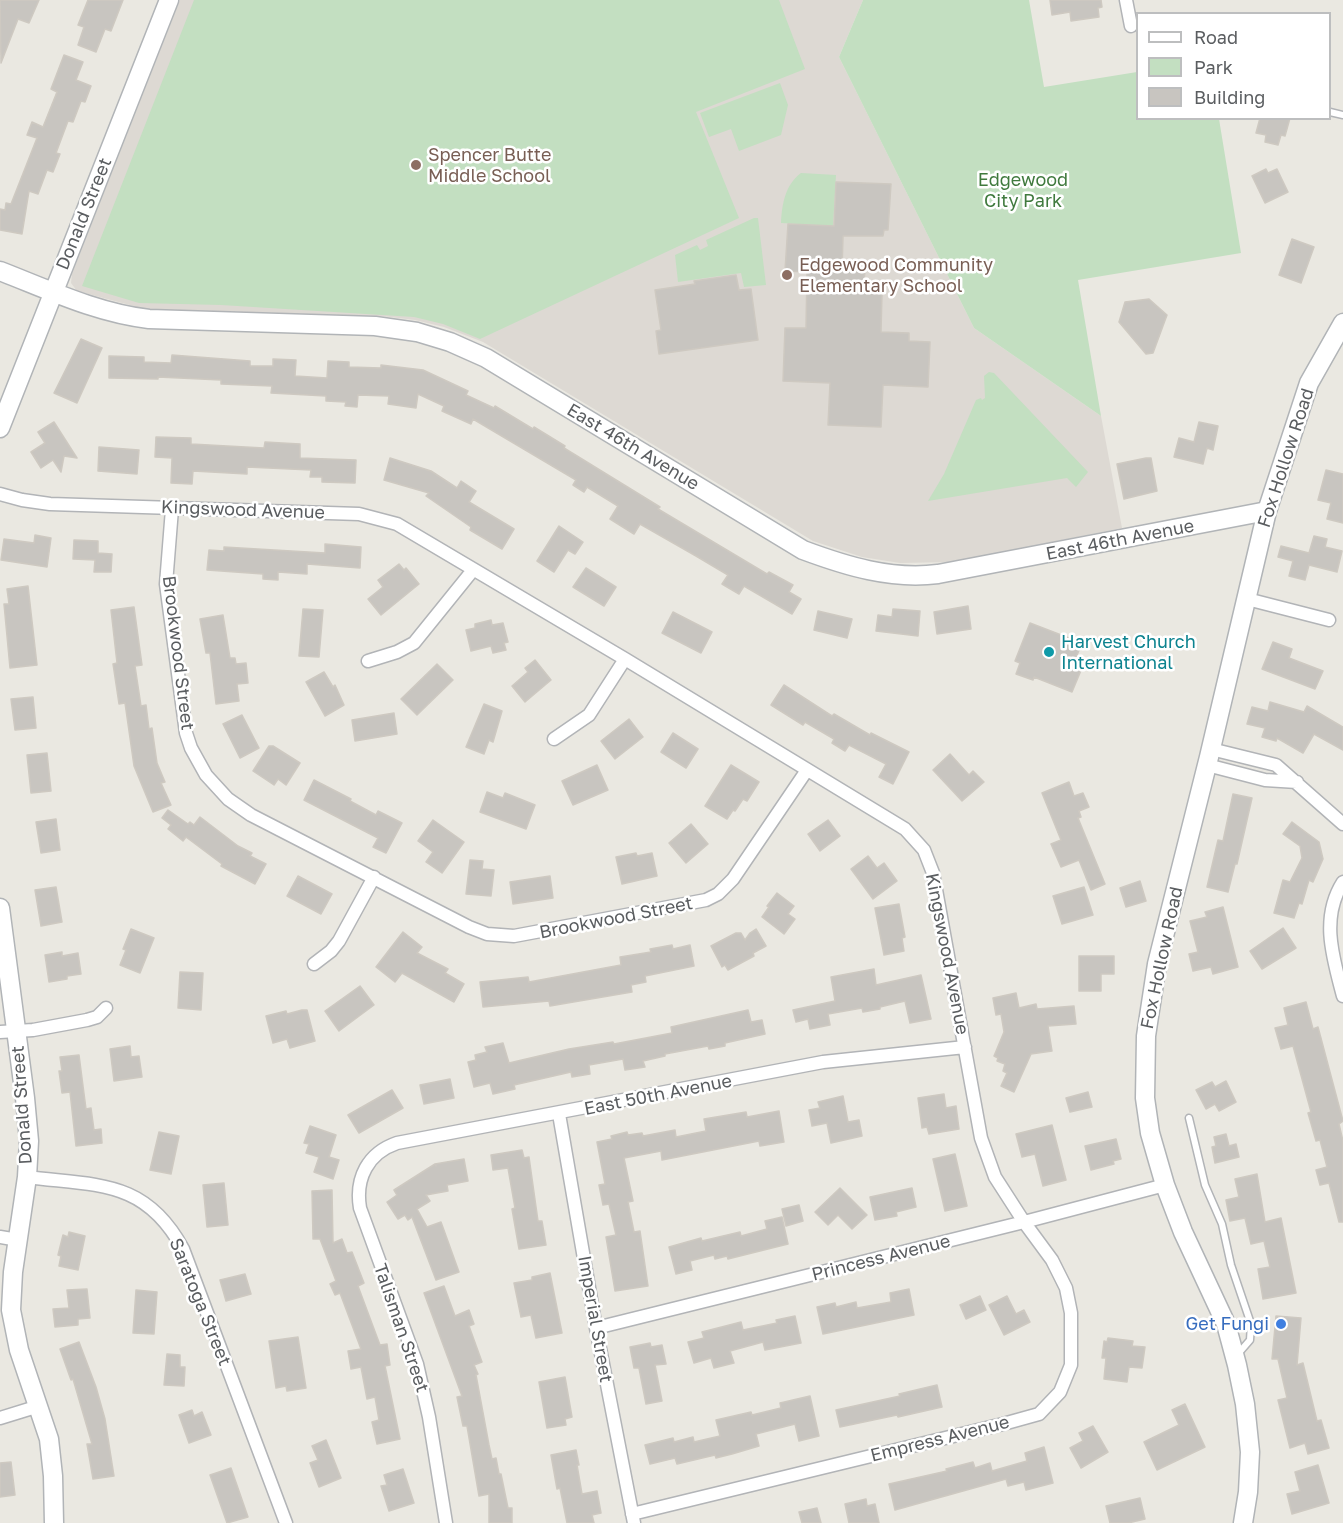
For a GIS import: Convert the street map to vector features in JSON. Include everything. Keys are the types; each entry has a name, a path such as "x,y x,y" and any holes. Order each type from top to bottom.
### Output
{"street":[{"name":"Donald Street","path":"0,428 169,0"},
{"path":"1126,0 1131,26"},
{"name":"East 46th Avenue","path":"0,271 124,316 149,319 375,326 417,332 450,342 486,358 804,550 846,565 872,571 903,575 938,574 1267,511"},
{"name":"Fox Hollow Road","path":"1243,1523 1248,1492 1250,1452 1245,1404 1226,1324 1183,1232 1165,1185 1150,1133 1145,1098 1146,1036 1157,964 1267,511 1309,383 1343,323"},
{"name":"Kingswood Avenue","path":"0,494 50,504 342,513 372,516 408,530 905,829 924,850 933,873 981,1138 995,1177 1024,1222"},
{"name":"Brookwood Street","path":"172,508 166,584 183,720 191,748 198,762 218,789 240,808 446,917 487,934 514,936 535,933 692,904 718,894 733,879 807,771"},
{"path":"368,661 397,652 414,643 473,570"},
{"path":"1247,599 1329,620"},
{"path":"554,739 589,715 625,659"},
{"path":"1209,757 1265,780 1298,782"},
{"path":"1209,757 1276,765 1343,824"},
{"path":"314,964 339,941 374,878"},
{"path":"1343,882 1331,905 1330,919 1333,957 1343,996"},
{"name":"Donald Street","path":"0,908 8,1032 29,1141 27,1177 9,1239 13,1272 11,1310 19,1350 49,1439 54,1523"},
{"path":"8,1032 33,1030 93,1019 106,1008"},
{"name":"East 50th Avenue","path":"363,1171 378,1152 397,1143 824,1062 965,1047"},
{"name":"Imperial Street","path":"559,1114 596,1328 633,1518"},
{"name":"Talisman Street","path":"363,1171 358,1195 360,1208 417,1364 429,1417 446,1523"},
{"name":"Saratoga Street","path":"27,1177 114,1189 130,1194 148,1205 174,1233 183,1249 286,1523"},
{"name":"Princess Avenue","path":"596,1328 1165,1185"},
{"name":"Empress Avenue","path":"633,1518 1039,1414 1060,1392 1071,1365 1071,1313 1066,1288 1052,1260 1024,1222"},
{"path":"0,1418 39,1406"}],"lane":[{"path":"1190,1118 1205,1185 1222,1224 1231,1265 1251,1324 1250,1340 1235,1357"}],"shaded area":[{"path":"180,0 863,0 839,57 974,328 1101,416 1122,528 951,562 900,563 862,557 813,541 483,342 444,327 415,320 382,316 145,309 77,291 71,283 72,274"}],"green space":[{"name":"Spencer Butte Middle School","path":"194,0 779,0 805,69 696,112 739,218 480,339 443,324 414,317 221,305 139,303 82,286"},
{"name":"Edgewood City Park","path":"863,0 1029,0 1044,87 1136,72 1136,120 1219,120 1241,253 1078,280 1101,416 974,328 839,57"},
{"path":"780,83 788,105 781,135 739,151 731,129 709,137 700,113"},
{"path":"801,173 836,175 833,226 781,223 785,195 791,183"},
{"path":"758,218 766,285 744,287 741,273 678,282 675,255 697,245 700,250 708,246 706,240"},
{"path":"989,372 994,373 1088,472 1076,487 1067,478 928,501 944,474 976,400 985,398 984,376"}],"building":[{"path":"0,0 39,0 29,23 18,19 1,63"},
{"path":"88,0 123,0 111,31 105,29 96,52 78,45 84,27 78,25"},
{"path":"1050,0 1101,0 1102,7 1098,8 1099,17 1071,21 1070,12 1052,15"},
{"path":"64,55 83,62 76,80 91,86 85,102 81,101 73,122 68,121 56,153 60,154 53,172 47,170 38,194 29,191 22,234 0,230 0,209 5,210 6,203 11,204 37,138 27,135 32,122 43,127 57,92 51,89"},
{"path":"1259,120 1289,120 1285,136 1281,135 1278,145 1265,142 1266,135 1256,133"},
{"path":"1266,169 1268,173 1277,169 1288,192 1265,203 1252,176"},
{"path":"836,182 891,184 888,230 884,230 883,236 843,236 842,271 865,271 864,281 875,281 874,293 882,293 881,332 909,333 909,341 930,342 928,387 883,385 881,427 828,425 830,383 783,381 785,328 806,328 807,272 785,271 788,224 834,226"},
{"path":"1292,239 1314,247 1301,283 1279,275"},
{"path":"736,275 739,290 751,289 758,340 659,354 656,331 661,330 655,290"},
{"path":"1149,299 1167,315 1153,353 1146,354 1119,322 1125,302"},
{"path":"81,339 102,348 77,403 54,393"},
{"path":"172,355 250,361 250,366 273,366 273,359 296,360 295,376 327,378 328,361 349,362 349,367 381,368 381,365 423,370 468,391 466,395 494,408 495,406 533,429 534,427 660,507 658,509 767,574 769,572 793,585 789,592 801,599 792,614 744,586 739,594 722,584 728,575 696,556 640,524 634,534 610,519 618,506 587,487 584,492 573,485 576,480 473,419 471,424 442,411 444,406 418,394 416,408 388,404 389,396 358,395 357,407 345,406 346,402 326,401 326,396 271,393 272,386 221,384 221,380 158,377 158,379 109,378 109,356 144,357 144,362 171,363"},
{"path":"54,422 77,458 64,456 61,472 53,460 41,468 31,452 45,443 38,432"},
{"path":"1199,422 1218,426 1213,450 1207,448 1203,464 1174,457 1179,438 1194,442"},
{"path":"156,437 191,438 191,444 264,448 265,442 300,444 300,458 356,460 355,483 322,482 322,477 310,477 311,470 247,467 247,474 193,471 192,484 171,483 172,458 155,457"},
{"path":"99,447 139,450 137,474 98,471"},
{"path":"390,458 431,471 457,488 461,481 476,491 469,502 514,529 502,549 470,530 471,527 426,496 429,493 384,480"},
{"path":"1151,458 1157,491 1124,499 1117,464"},
{"path":"1326,470 1343,474 1343,523 1327,519 1331,503 1318,500"},
{"path":"559,526 583,542 575,554 568,550 554,572 537,561"},
{"path":"35,535 51,538 47,567 1,560 4,539 34,543"},
{"path":"1314,536 1327,539 1325,547 1342,551 1337,572 1309,565 1305,580 1289,576 1293,561 1278,557 1281,546 1309,553"},
{"path":"74,540 98,541 98,553 112,554 111,572 94,572 95,560 73,559"},
{"path":"325,544 361,547 360,568 307,564 307,574 278,572 278,580 263,579 263,574 207,570 209,550 224,551 224,547 325,553"},
{"path":"399,564 404,570 406,568 419,584 381,615 368,599 383,587 378,580"},
{"path":"586,568 616,587 604,606 573,587"},
{"path":"28,586 37,665 10,668 4,604 9,604 7,589"},
{"path":"968,606 971,629 937,634 934,612"},
{"path":"134,607 142,665 135,666 141,706 146,705 157,763 165,782 161,783 171,805 153,812 134,766 125,703 119,704 113,664 117,663 111,610"},
{"path":"303,609 323,610 319,657 299,656"},
{"path":"893,609 920,611 918,636 876,631 878,615 892,617"},
{"path":"818,611 852,619 847,638 814,630"},
{"path":"673,612 712,632 701,653 662,633"},
{"path":"223,615 230,658 235,658 236,664 246,663 248,683 237,684 239,701 216,704 210,653 206,653 200,619"},
{"path":"491,620 492,625 503,623 508,642 504,643 506,650 493,653 491,646 471,651 466,630 475,628 475,624"},
{"name":"Harvest Church International","path":"1030,623 1082,643 1073,665 1082,668 1072,692 1034,677 1033,680 1016,674 1020,663 1015,661"},
{"path":"1273,642 1292,649 1289,658 1323,671 1315,689 1262,669"},
{"path":"535,660 551,680 525,702 512,686 528,672 525,668"},
{"path":"437,664 453,680 417,715 401,699"},
{"path":"324,672 333,687 335,685 344,705 325,716 306,682"},
{"path":"784,685 832,716 834,714 870,735 871,733 909,752 893,784 879,777 886,764 849,745 845,751 832,743 834,739 805,722 803,725 771,705"},
{"path":"33,697 36,728 15,730 11,699"},
{"path":"1270,702 1304,712 1307,706 1343,727 1343,750 1314,734 1303,753 1277,738 1276,741 1262,737 1265,728 1247,724 1252,707 1268,711"},
{"path":"484,704 502,711 493,742 489,740 484,754 466,747"},
{"path":"394,713 397,734 355,741 352,720"},
{"path":"242,715 259,748 240,758 223,724"},
{"path":"629,719 643,737 615,759 601,741"},
{"path":"673,733 698,749 686,768 661,752"},
{"path":"269,746 273,746 300,763 286,785 278,779 274,785 253,771"},
{"path":"47,753 51,791 31,793 27,755"},
{"path":"950,754 969,775 973,771 984,782 962,801 933,770"},
{"path":"597,765 608,790 573,805 562,781"},
{"path":"731,765 759,782 747,801 743,799 727,819 705,806"},
{"path":"314,780 376,815 378,811 402,823 386,853 373,847 378,838 304,800"},
{"path":"1069,782 1074,796 1083,793 1089,807 1079,811 1081,817 1078,818 1105,884 1091,890 1079,860 1061,867 1051,844 1061,840 1042,793"},
{"path":"487,792 503,798 505,793 535,805 526,829 480,812"},
{"path":"1233,794 1252,798 1228,892 1207,887 1218,840 1223,841"},
{"path":"168,810 188,824 190,822 194,825 200,817 238,846 252,853 250,856 266,864 255,884 221,866 222,864 186,837 183,841 168,829 171,825 162,818"},
{"path":"56,819 60,850 41,853 36,822"},
{"path":"433,820 464,842 442,873 426,862 433,852 418,841"},
{"path":"828,820 840,836 820,851 808,834"},
{"path":"1292,822 1319,842 1323,859 1313,882 1309,880 1302,904 1299,903 1294,918 1274,913 1283,880 1290,882 1302,858 1300,846 1283,834"},
{"path":"691,824 708,844 686,863 669,843"},
{"path":"636,853 637,856 652,853 657,876 622,884 616,857"},
{"path":"868,856 877,868 884,863 897,881 873,899 851,869"},
{"path":"470,860 483,861 482,869 494,870 491,896 466,894"},
{"path":"298,876 332,894 321,914 287,896"},
{"path":"550,876 553,898 513,904 510,882"},
{"path":"1140,881 1146,901 1126,907 1120,888"},
{"path":"56,887 62,922 41,926 35,890"},
{"path":"1084,887 1093,915 1062,924 1053,896"},
{"path":"777,893 794,906 788,914 795,919 784,934 762,917"},
{"path":"899,904 905,937 902,938 904,951 884,955 875,908"},
{"path":"1223,907 1238,967 1213,974 1211,967 1193,971 1189,954 1198,952 1190,921 1207,917 1205,912"},
{"path":"1283,928 1296,948 1262,969 1250,951"},
{"path":"131,929 154,938 140,973 120,965 126,950 123,949"},
{"path":"756,929 766,946 753,953 754,956 728,970 725,965 722,967 711,946 736,933 741,933 745,940"},
{"path":"403,932 422,947 417,953 448,969 445,973 464,984 454,1002 402,973 395,982 376,967"},
{"path":"672,945 673,949 690,945 694,966 645,976 646,982 631,985 632,992 550,1006 549,1001 483,1007 480,982 528,977 529,982 621,965 620,957 651,952 650,949"},
{"path":"62,952 62,956 78,953 81,974 49,982 45,955"},
{"path":"1079,956 1114,956 1114,974 1101,974 1101,991 1079,991"},
{"path":"874,969 876,985 921,975 931,1019 910,1023 905,1001 863,1012 862,1008 828,1014 830,1025 810,1029 808,1019 796,1022 793,1010 835,1001 831,977"},
{"path":"180,972 203,973 201,1010 178,1008"},
{"path":"360,986 374,1005 339,1031 325,1011"},
{"path":"1016,993 1019,1008 1036,1004 1037,1009 1074,1006 1076,1024 1048,1026 1052,1051 1031,1054 1014,1092 1001,1086 1007,1073 1003,1071 1005,1064 997,1061 998,1058 994,1056 1004,1032 1001,1014 996,1015 993,998"},
{"path":"1306,1002 1313,1029 1318,1027 1343,1121 1339,1124 1343,1141 1343,1222 1339,1222 1329,1183 1320,1185 1316,1170 1327,1167 1320,1140 1316,1141 1308,1113 1311,1112 1293,1046 1281,1049 1275,1028 1288,1025 1284,1008"},
{"path":"307,1010 315,1041 290,1048 287,1039 273,1043 266,1016"},
{"path":"748,1010 751,1022 762,1020 765,1034 725,1043 725,1046 709,1049 708,1046 665,1054 665,1056 643,1061 645,1067 625,1070 623,1059 589,1065 590,1074 572,1077 571,1072 514,1085 515,1089 493,1094 490,1083 474,1087 468,1062 476,1060 475,1055 487,1052 485,1047 503,1043 509,1063 569,1049 613,1042 614,1044 672,1033 671,1027"},
{"path":"130,1046 131,1057 139,1056 142,1077 114,1081 110,1049"},
{"path":"79,1055 86,1109 91,1108 94,1130 101,1129 102,1143 76,1146 70,1092 62,1093 59,1071 62,1071 60,1057"},
{"path":"450,1079 454,1098 424,1104 420,1085"},
{"path":"1226,1081 1236,1102 1219,1111 1215,1104 1206,1109 1196,1090 1212,1082 1215,1087"},
{"path":"392,1090 403,1108 359,1133 348,1115"},
{"path":"1088,1092 1092,1107 1070,1112 1066,1098"},
{"path":"944,1094 946,1108 956,1106 959,1129 929,1134 927,1127 922,1128 918,1098"},
{"path":"843,1096 848,1122 859,1120 862,1136 831,1143 827,1123 812,1126 809,1110 820,1108 818,1102"},
{"path":"779,1111 784,1142 760,1146 759,1141 662,1160 661,1151 624,1158 633,1201 628,1202 634,1232 640,1231 648,1286 615,1291 606,1237 616,1235 609,1204 603,1205 599,1185 605,1184 597,1142 612,1139 611,1136 627,1132 628,1135 642,1133 643,1136 675,1130 676,1137 706,1131 704,1119 746,1112 747,1117"},
{"path":"1052,1125 1066,1180 1043,1186 1035,1154 1022,1157 1016,1134"},
{"path":"310,1126 336,1135 329,1157 339,1160 333,1179 314,1172 319,1157 306,1153 309,1144 304,1143"},
{"path":"159,1132 179,1136 171,1174 150,1170"},
{"path":"1226,1134 1229,1146 1236,1144 1239,1157 1215,1163 1212,1147 1216,1146 1214,1137"},
{"path":"1116,1139 1121,1159 1113,1161 1114,1164 1091,1170 1085,1146"},
{"path":"522,1150 524,1158 529,1157 538,1221 542,1221 546,1245 519,1249 508,1168 493,1170 491,1155"},
{"path":"955,1154 967,1206 945,1211 933,1159"},
{"path":"464,1159 468,1181 447,1185 448,1191 426,1195 430,1201 417,1209 427,1227 441,1222 459,1272 436,1280 412,1217 408,1220 405,1215 398,1219 387,1202 397,1195 394,1190 435,1164"},
{"path":"1257,1174 1265,1222 1281,1218 1296,1293 1263,1299 1258,1269 1270,1267 1264,1241 1251,1244 1245,1218 1230,1221 1226,1200 1239,1197 1235,1179"},
{"path":"224,1183 228,1225 207,1227 203,1185"},
{"path":"840,1188 867,1215 852,1229 838,1215 828,1225 815,1212"},
{"path":"912,1188 916,1207 896,1212 897,1216 875,1220 870,1197"},
{"path":"332,1190 333,1243 342,1239 347,1253 352,1252 364,1283 358,1286 380,1345 387,1344 390,1365 385,1366 400,1439 377,1444 372,1422 379,1420 375,1397 367,1399 361,1367 351,1369 348,1351 361,1349 340,1293 335,1295 330,1284 336,1281 320,1239 313,1239 312,1191"},
{"path":"799,1205 803,1221 786,1226 782,1209"},
{"path":"782,1217 788,1244 728,1259 727,1256 715,1259 714,1255 690,1261 692,1270 676,1274 669,1247 701,1238 702,1241 740,1232 741,1236 767,1229 765,1221"},
{"path":"69,1232 85,1236 78,1270 59,1266 61,1256 58,1255 63,1235 68,1237"},
{"path":"550,1273 562,1333 536,1338 531,1315 521,1317 514,1283 532,1280 532,1277"},
{"path":"245,1274 251,1294 226,1301 220,1280"},
{"path":"444,1286 455,1316 469,1310 474,1324 469,1326 482,1362 474,1365 478,1374 476,1375 489,1445 492,1459 496,1458 499,1474 501,1474 508,1508 512,1508 512,1523 489,1523 489,1494 479,1496 467,1426 463,1426 457,1397 462,1396 424,1293"},
{"path":"87,1289 90,1318 78,1319 78,1325 55,1327 53,1309 69,1308 67,1290"},
{"path":"909,1289 914,1315 823,1334 817,1307 835,1303 836,1307 856,1302 857,1308 891,1302 890,1293"},
{"path":"136,1290 157,1292 154,1334 133,1333"},
{"path":"980,1296 986,1310 966,1319 960,1305"},
{"path":"1007,1296 1016,1314 1024,1310 1030,1322 1004,1335 989,1305"},
{"path":"795,1316 801,1343 765,1350 763,1342 730,1351 734,1363 714,1368 711,1358 694,1363 688,1342 704,1338 702,1332 741,1322 743,1330 777,1323 776,1320"},
{"path":"1276,1316 1301,1318 1297,1365 1303,1363 1317,1421 1321,1420 1329,1448 1308,1454 1305,1443 1290,1448 1278,1400 1287,1398 1278,1359 1272,1359"},
{"path":"298,1337 306,1388 287,1391 286,1386 276,1388 269,1341"},
{"path":"1108,1338 1133,1341 1132,1346 1145,1347 1142,1368 1129,1367 1127,1382 1104,1379 1106,1358 1102,1358 1104,1341 1107,1342"},
{"path":"79,1342 105,1419 114,1476 93,1479 87,1444 92,1444 73,1379 71,1380 60,1349"},
{"path":"650,1343 651,1347 662,1345 666,1364 655,1365 662,1401 646,1404 639,1368 634,1368 630,1347"},
{"path":"167,1354 180,1355 180,1367 185,1367 184,1386 164,1385"},
{"path":"565,1377 572,1417 565,1419 566,1425 547,1428 539,1382"},
{"path":"937,1385 942,1407 840,1427 836,1410"},
{"path":"810,1396 819,1436 799,1441 795,1424 756,1434 759,1446 732,1454 716,1458 715,1455 677,1464 675,1458 650,1464 645,1445 673,1438 674,1442 693,1437 694,1442 720,1436 716,1420 781,1408 780,1403"},
{"path":"1185,1404 1205,1447 1157,1470 1144,1442 1179,1425 1172,1410"},
{"path":"192,1410 194,1416 202,1412 211,1435 189,1443 179,1415"},
{"path":"1093,1426 1108,1452 1081,1468 1070,1448 1083,1441 1079,1433"},
{"path":"326,1440 341,1478 319,1487 310,1463 318,1460 312,1446"},
{"path":"1044,1447 1053,1483 1026,1490 1024,1482 1008,1486 1006,1479 895,1510 889,1484 947,1471 946,1469 973,1462 975,1468 990,1463 992,1471 1027,1461 1025,1453"},
{"path":"576,1450 582,1494 597,1491 601,1513 592,1515 594,1523 567,1523 560,1488 557,1489 551,1455"},
{"path":"11,1462 15,1495 0,1497 0,1463"},
{"path":"1318,1465 1329,1503 1292,1514 1287,1494 1300,1491 1295,1472"},
{"path":"231,1468 248,1517 227,1523 210,1475"},
{"path":"403,1469 414,1503 389,1511 381,1486 387,1485 384,1475"},
{"path":"1140,1498 1145,1519 1128,1523 1110,1523 1106,1506"},
{"path":"866,1499 867,1506 875,1504 879,1523 849,1523 845,1504"},
{"path":"817,1508 821,1523 802,1523 799,1512"}],"place":[{"name":"Spencer Butte Middle School","path":"416,165"},
{"name":"Edgewood Community Elementary School","path":"787,275"},
{"name":"Harvest Church International","path":"1049,652"},
{"name":"Get Fungi","path":"1281,1324"}]}
